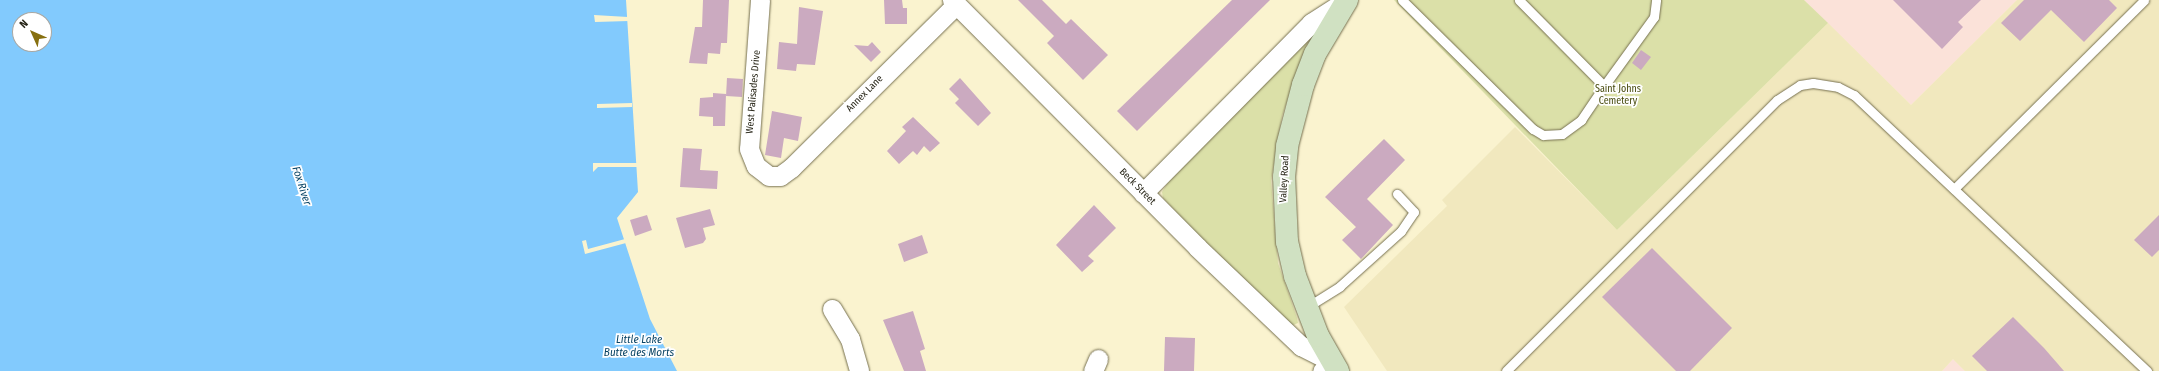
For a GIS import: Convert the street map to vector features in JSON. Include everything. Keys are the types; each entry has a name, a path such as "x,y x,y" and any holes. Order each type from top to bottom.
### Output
{"main road":[{"name":"Valley Road","path":"1330,368 1306,308 1287,242 1284,177 1287,146 1303,85 1316,54 1347,0"}],"street":[{"name":"West Palisades Drive","path":"760,0 749,149 756,166 769,176"},
{"name":"Valley Road","path":"1143,193 1311,23 1347,0"},
{"name":"Annex Lane","path":"769,176 791,168 954,2"},
{"name":"Beck Street","path":"954,2 1143,193 1301,346 1330,368"},
{"path":"832,309 850,339 859,371"}],"lane":[{"path":"1402,0 1525,122 1543,135 1562,134 1572,129 1654,16 1656,0"},
{"path":"1519,0 1604,86"},
{"path":"1954,189 2144,0"},
{"path":"1506,371 1777,100 1800,85 1824,84 1854,95 2146,371"},
{"path":"1306,308 1340,286 1402,231 1414,212 1397,194"}],"shaded area":[{"path":"1804,0 2017,0 1911,105"},
{"path":"2017,0 2159,0 2159,371 1965,371 1953,359 1942,371 1387,371 1344,307 1447,206 1442,200 1515,127 1617,230 1828,23 1911,105"},
{"path":"1953,359 1965,371 1942,371"}],"green space":[{"name":"Saint Johns Cemetery","path":"1394,0 1804,0 1828,23 1617,230"},
{"path":"1311,33 1282,116 1271,181 1278,263 1298,323 1291,326 1189,226 1163,198 1162,192 1170,179"}],"water":[{"path":"0,0 626,0 638,192 617,218 650,319 677,371 0,371"}],"pier":[{"path":"594,15 628,17 629,21 595,22"},
{"path":"632,103 632,107 597,108 597,104"},
{"path":"593,163 638,163 639,167 598,167 593,172"},
{"path":"625,239 626,243 585,254 582,241 586,240 588,249"}],"building":[{"path":"703,0 729,0 727,43 721,43 720,54 708,53 707,64 689,63 695,27 702,27"},
{"path":"884,0 902,0 903,8 907,8 907,24 885,24"},
{"path":"1018,0 1042,0 1066,24 1071,19 1108,55 1083,80 1047,43 1054,36"},
{"path":"1232,0 1270,0 1137,131 1117,111"},
{"path":"1893,0 1981,0 1958,22 1963,27 1942,49"},
{"path":"2024,0 2109,0 2117,8 2084,42 2051,10 2020,41 2001,23"},
{"path":"799,7 823,11 815,65 797,64 796,71 777,69 779,42 797,44"},
{"path":"872,42 881,52 871,62 854,45 868,46"},
{"path":"1641,50 1651,57 1641,70 1632,63"},
{"path":"727,78 743,79 742,97 726,96"},
{"path":"960,78 991,113 978,126 955,103 959,99 949,89"},
{"path":"713,93 726,94 725,126 713,126 713,117 699,116 700,98 713,97"},
{"path":"772,111 802,117 798,141 784,138 781,158 765,155"},
{"path":"913,117 940,143 930,152 924,146 917,155 913,151 899,164 887,151 906,131 902,127"},
{"path":"1384,139 1405,160 1367,199 1393,225 1361,259 1342,240 1356,227 1325,197"},
{"path":"683,148 702,149 700,170 718,171 717,189 680,187"},
{"path":"1094,205 1116,228 1088,256 1094,261 1082,272 1056,245"},
{"path":"710,209 715,225 703,228 706,239 703,243 685,248 676,218"},
{"path":"647,215 652,230 635,236 630,220"},
{"path":"2159,215 2159,250 2152,257 2134,240"},
{"path":"922,235 928,253 904,262 898,244"},
{"path":"1652,248 1732,328 1690,371 1676,371 1602,297"},
{"path":"913,311 925,349 920,351 926,371 904,371 883,320"},
{"path":"2013,317 2044,348 2064,371 1987,371 1972,356"},
{"path":"1165,337 1195,338 1194,371 1164,371"}],"water label":[{"name":"Fox River","path":"301,186"},
{"name":"Little Lake Butte des Morts","path":"639,347"}]}
